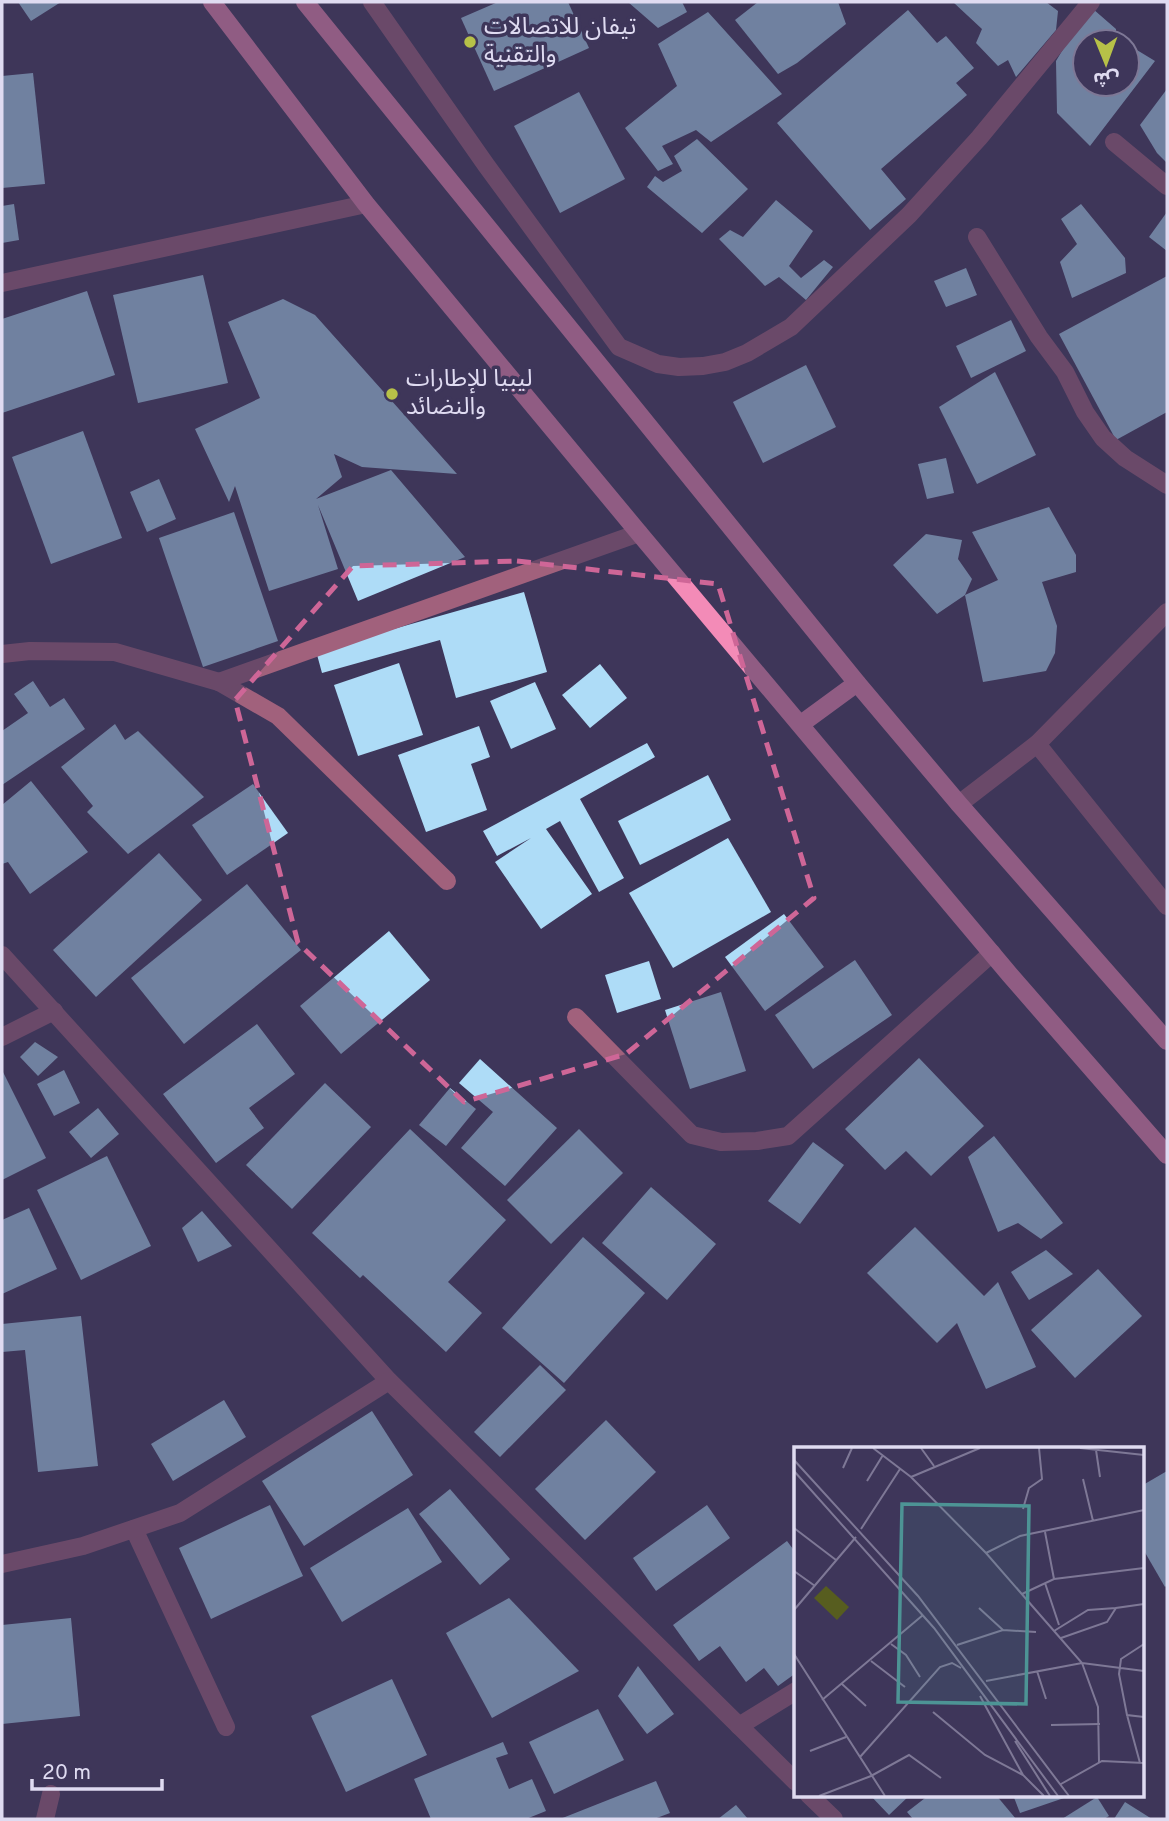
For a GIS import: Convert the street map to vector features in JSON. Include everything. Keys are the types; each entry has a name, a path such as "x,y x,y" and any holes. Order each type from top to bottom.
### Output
{"main road":[{"path":"212,2 366,204 992,953 1167,1155"},
{"path":"305,2 857,683 1167,1041"},
{"path":"800,724 857,683"}],"street":[{"path":"372,2 485,165 619,347 658,364 679,367 725,362 747,354 791,327 909,215 979,138 1091,2"},
{"path":"1114,142 1167,186"},
{"path":"2,283 366,204"},
{"path":"977,237 1039,337 1065,372 1085,412 1103,438 1125,458 1167,485"},
{"path":"219,682 639,533"},
{"path":"959,804 1037,744 1167,612"},
{"path":"2,654 30,651 115,652 219,682 278,716 447,881"},
{"path":"1037,744 1167,906"},
{"path":"576,1017 692,1135 720,1142 778,1138 788,1136 992,953"},
{"path":"2,955 389,1381 794,1780"},
{"path":"2,1037 54,1011"},
{"path":"2,1564 83,1546 180,1513 389,1381"},
{"path":"134,1529 226,1727"},
{"path":"739,1726 794,1692"},
{"path":"44,1819 51,1794"},
{"path":"811,1797 834,1819"}],"highlighted area":[{"path":"517,561 718,584 814,898 626,1054 464,1102 298,943 235,700 353,566"}],"building":[{"path":"18,2 61,2 31,21"},
{"path":"498,2 568,2 589,48 494,91 461,18"},
{"path":"628,2 682,2 687,12 658,28"},
{"path":"758,2 838,2 846,24 797,63 778,74 735,20"},
{"path":"953,2 1046,2 1058,11 1056,30 1016,77 1008,60 998,66 976,43 982,29"},
{"path":"1093,9 1115,28 1076,28 1083,16"},
{"path":"908,10 937,43 946,36 974,68 956,83 967,95 881,169 906,199 870,230 777,123"},
{"path":"708,12 782,94 711,142 696,130 662,146 673,164 658,171 625,128 677,86 658,44"},
{"path":"1071,36 1071,98 1127,98 1090,146 1057,113 1056,61"},
{"path":"1141,52 1155,61 1141,79"},
{"path":"33,73 45,184 2,188 2,76"},
{"path":"1167,89 1167,163 1157,153 1140,125"},
{"path":"579,92 625,179 560,213 514,126"},
{"path":"697,139 748,189 702,233 647,187 655,176 663,182 682,171 674,156"},
{"path":"776,200 813,231 789,266 801,278 824,260 833,267 806,300 779,277 765,286 719,239 730,230 743,237"},
{"path":"14,204 19,240 2,243 2,206"},
{"path":"1081,204 1125,258 1126,273 1072,298 1060,262 1077,244 1061,219"},
{"path":"1167,212 1167,251 1149,237"},
{"path":"966,268 977,295 946,307 934,281"},
{"path":"203,275 228,383 138,403 113,295"},
{"path":"1167,276 1167,412 1116,440 1059,334"},
{"path":"87,291 115,375 2,413 2,319"},
{"path":"283,299 315,315 457,474 362,467 334,454 342,477 316,499 391,470 465,557 358,601 318,505 338,569 269,591 235,486 229,502 195,429 260,398 228,322"},
{"path":"1011,320 1026,351 971,378 956,346"},
{"path":"806,365 836,427 763,463 733,402"},
{"path":"995,372 1036,455 977,484 939,407"},
{"path":"83,431 122,538 51,564 12,457"},
{"path":"946,458 954,493 927,499 918,464"},
{"path":"159,479 176,519 147,532 130,492"},
{"path":"1049,507 1076,555 1076,572 1042,582 1057,626 1055,653 1046,671 983,682 965,595 998,580 972,532"},
{"path":"234,512 278,641 203,667 159,538"},
{"path":"926,534 962,540 958,559 972,579 965,595 937,614 893,565"},
{"path":"524,592 547,672 456,698 440,640 322,673 316,651"},
{"path":"399,663 423,735 358,756 334,685"},
{"path":"600,664 627,698 590,728 562,695"},
{"path":"33,681 50,707 64,698 85,729 2,785 2,731 28,713 14,694"},
{"path":"535,682 556,729 511,749 490,701"},
{"path":"115,724 125,740 138,731 204,797 128,854 87,812 93,806 61,767"},
{"path":"479,726 490,757 471,764 487,810 426,832 398,755"},
{"path":"647,743 655,757 580,799 624,878 599,892 560,821 546,829 592,894 541,929 495,862 531,838 497,856 483,831"},
{"path":"708,775 731,820 640,865 618,821"},
{"path":"31,781 88,852 30,894 8,862 2,864 2,805"},
{"path":"253,784 288,833 227,875 192,825"},
{"path":"728,838 771,912 673,968 629,893"},
{"path":"159,853 202,900 96,997 53,950"},
{"path":"247,884 301,950 184,1044 131,978"},
{"path":"784,914 824,967 765,1011 725,957"},
{"path":"389,931 430,980 341,1054 300,1006"},
{"path":"855,960 892,1015 813,1069 775,1015"},
{"path":"649,961 661,999 617,1013 605,975"},
{"path":"721,992 746,1071 690,1089 665,1010"},
{"path":"257,1024 295,1074 249,1108 264,1128 216,1163 163,1094"},
{"path":"35,1042 58,1057 38,1076 20,1057"},
{"path":"919,1058 984,1126 931,1176 906,1151 885,1170 845,1129"},
{"path":"480,1059 557,1128 505,1186 461,1148 493,1112 459,1083"},
{"path":"2,1070 46,1158 2,1180"},
{"path":"64,1070 80,1103 54,1116 37,1084"},
{"path":"325,1083 371,1127 292,1209 246,1165"},
{"path":"450,1088 476,1109 446,1146 419,1125"},
{"path":"98,1108 119,1134 91,1158 69,1132"},
{"path":"410,1129 506,1220 448,1282 482,1313 446,1352 363,1275 360,1278 312,1233"},
{"path":"579,1129 623,1173 551,1244 507,1200"},
{"path":"994,1136 1063,1223 1041,1239 1018,1223 998,1232 968,1157"},
{"path":"813,1142 844,1165 800,1224 768,1201"},
{"path":"107,1156 151,1246 81,1280 37,1190"},
{"path":"651,1187 716,1244 667,1300 602,1243"},
{"path":"29,1208 57,1269 2,1294 2,1220"},
{"path":"202,1211 232,1246 198,1262 182,1228"},
{"path":"915,1227 984,1296 998,1282 1036,1367 986,1389 957,1323 937,1343 867,1273"},
{"path":"583,1237 645,1293 564,1383 502,1328"},
{"path":"1046,1250 1073,1274 1029,1300 1011,1272"},
{"path":"1098,1269 1142,1316 1075,1378 1031,1330"},
{"path":"81,1316 98,1466 38,1472 25,1350 2,1352 2,1324"},
{"path":"540,1365 566,1390 500,1457 474,1432"},
{"path":"224,1400 246,1437 173,1481 151,1444"},
{"path":"372,1411 413,1475 304,1546 262,1481"},
{"path":"606,1420 656,1472 585,1540 535,1489"},
{"path":"1167,1471 1165,1587 1144,1551 1144,1484"},
{"path":"450,1489 510,1559 480,1585 419,1514"},
{"path":"270,1505 303,1576 211,1619 179,1548"},
{"path":"707,1505 730,1538 656,1591 633,1558"},
{"path":"408,1508 442,1562 342,1622 310,1568"},
{"path":"787,1541 794,1550 794,1674 778,1686 764,1668 746,1682 720,1646 699,1661 673,1625"},
{"path":"509,1598 579,1671 492,1718 446,1633"},
{"path":"71,1618 80,1716 2,1724 2,1625"},
{"path":"638,1666 674,1714 647,1734 618,1696"},
{"path":"392,1679 427,1755 346,1792 311,1716"},
{"path":"598,1709 624,1760 554,1794 529,1742"},
{"path":"503,1742 508,1754 496,1758 509,1789 532,1779 546,1811 526,1819 431,1819 414,1779"},
{"path":"656,1781 670,1813 654,1819 560,1819"},
{"path":"872,1797 908,1797 889,1815"},
{"path":"926,1797 998,1797 1016,1819 913,1819 907,1812"},
{"path":"1014,1797 1064,1797 1064,1798 1020,1813"},
{"path":"1097,1797 1109,1816 1104,1819 1062,1819"},
{"path":"1125,1802 1152,1819 1114,1819"},
{"path":"736,1805 748,1819 718,1819"}],"place":[{"name":"تيفان للاتصالات والتقنية","path":"470,42"},
{"name":"ليبيا للإطارات والنضائد","path":"392,394"}]}
